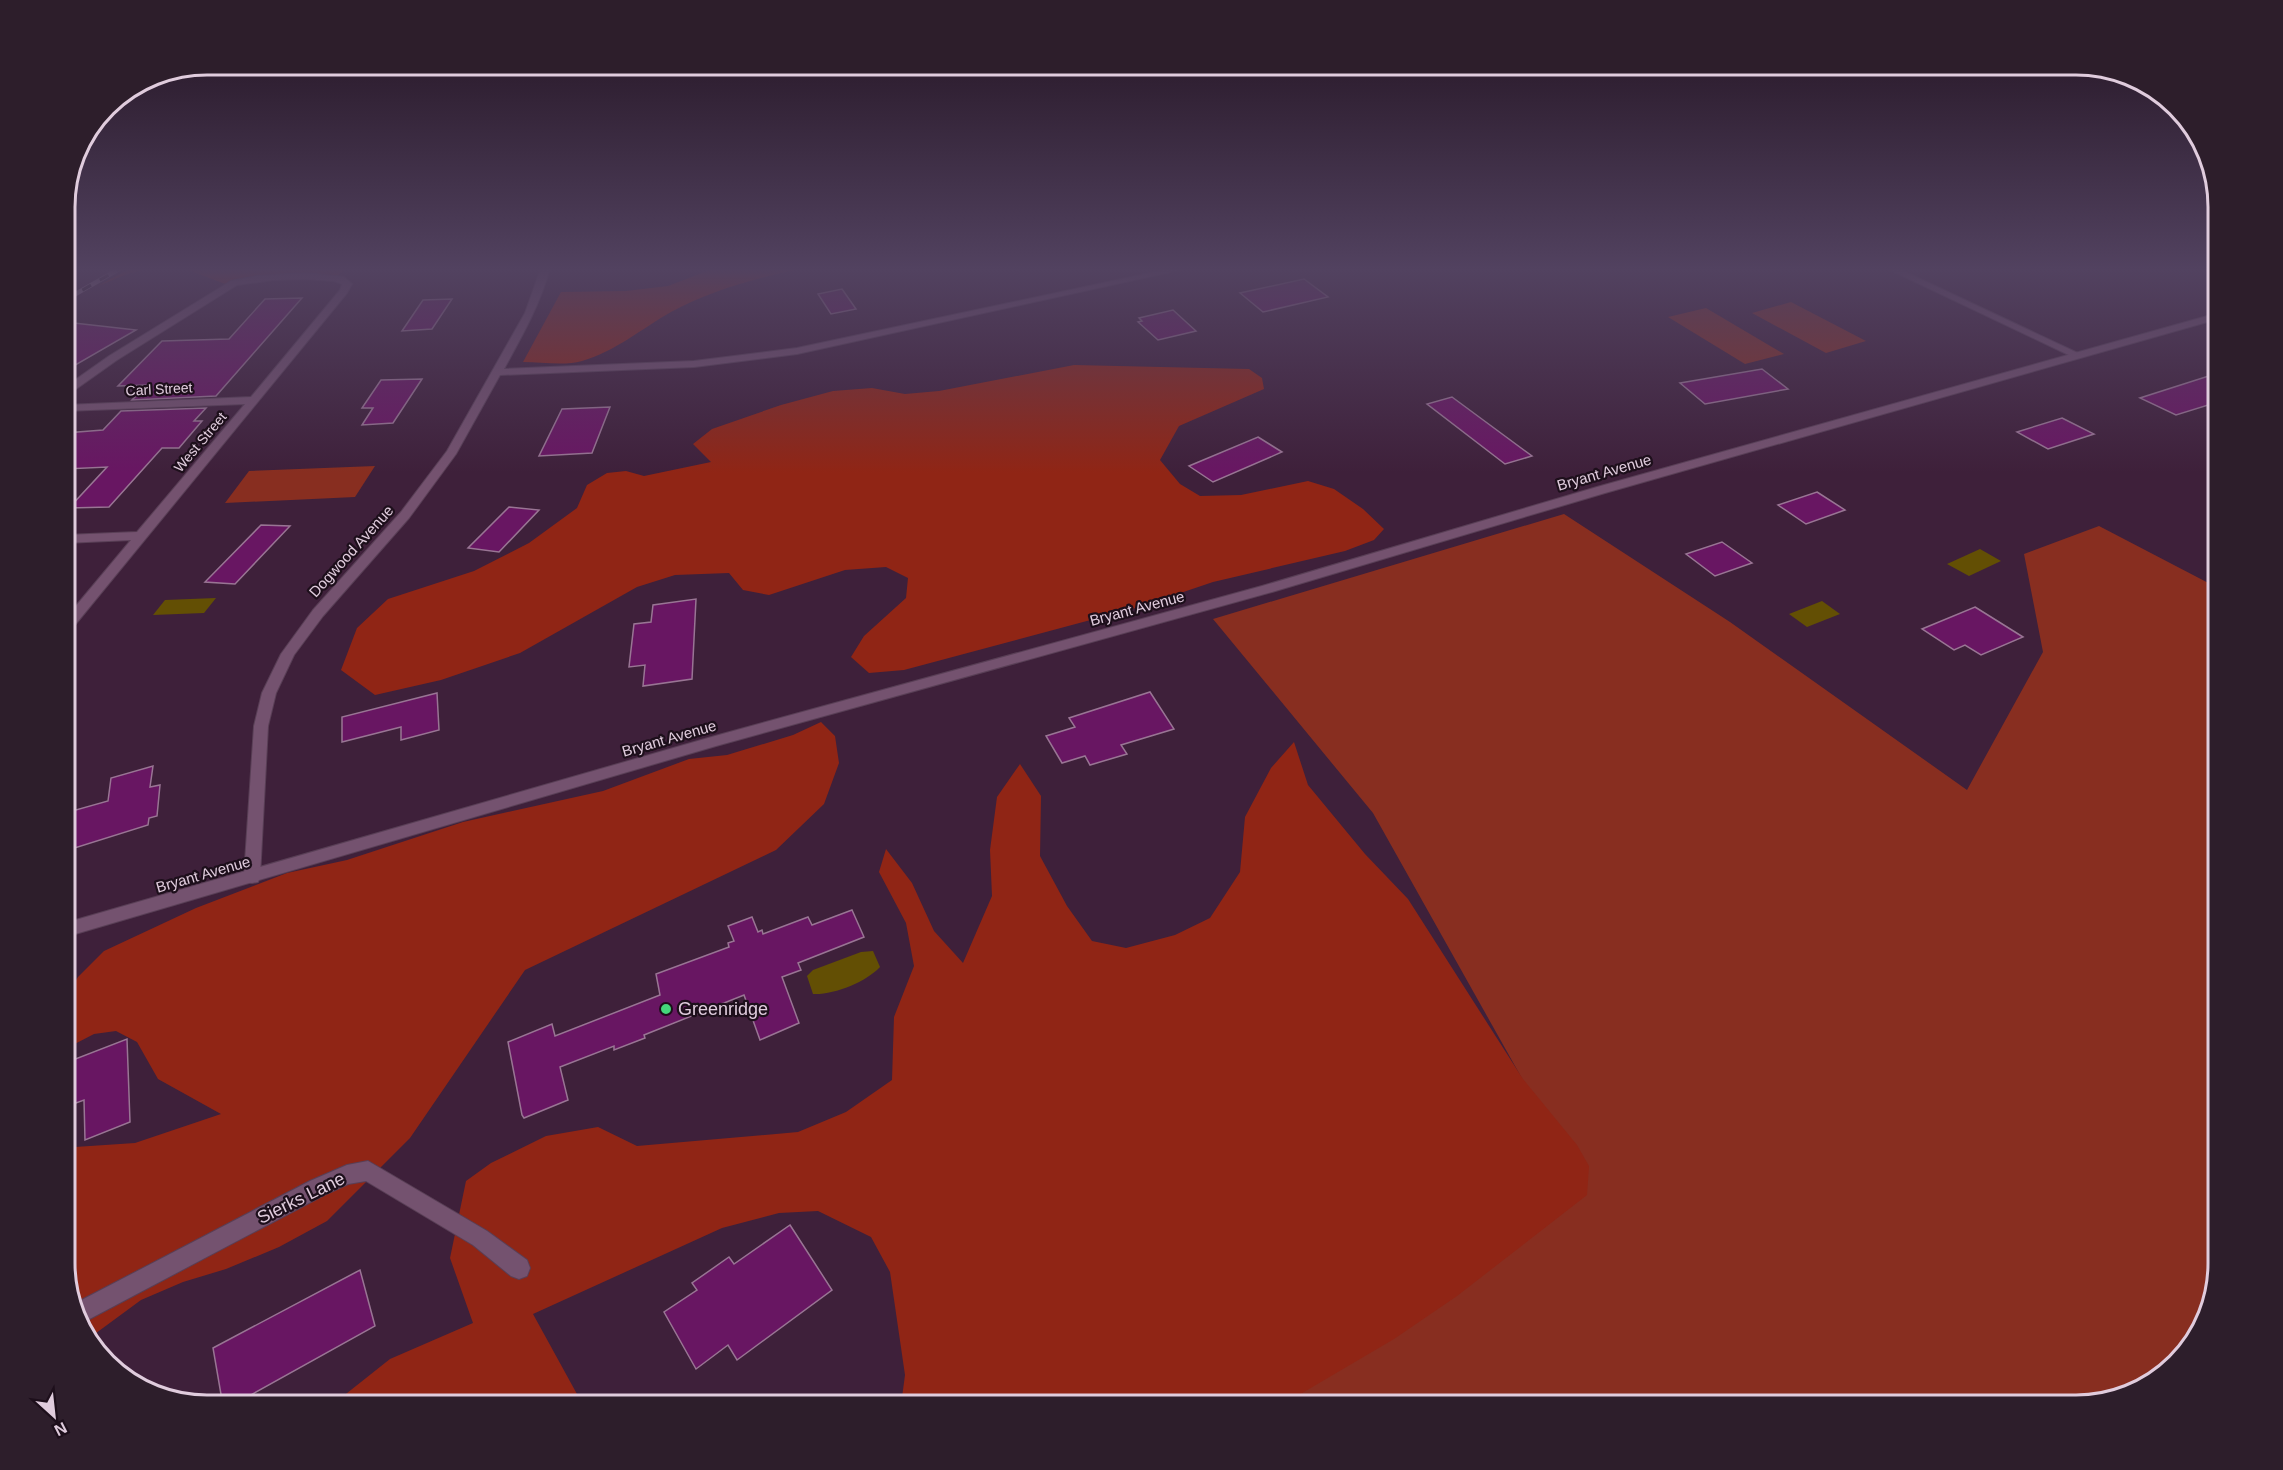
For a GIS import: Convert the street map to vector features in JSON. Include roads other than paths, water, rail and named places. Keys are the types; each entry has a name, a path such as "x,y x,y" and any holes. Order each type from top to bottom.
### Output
{"street":[{"name":"West Street","path":"75,385 148,337"},
{"name":"West Street","path":"75,616 306,337"},
{"name":"Dogwood Avenue","path":"252,877 261,726 269,693 288,654 318,613 428,486 452,452 517,337"},
{"path":"498,372 694,364 797,351 864,337"},
{"path":"2039,337 2077,354"},
{"name":"Bryant Avenue","path":"75,927 715,741 1267,589 1601,490 2142,337"},
{"name":"Carl Street","path":"75,408 254,400"},
{"path":"75,539 142,536"},
{"name":"Sierks Lane","path":"84,1310 317,1188 347,1175 368,1171 480,1238 519,1268"}],"place":[{"name":"Greenridge","path":"666,1009"}]}
